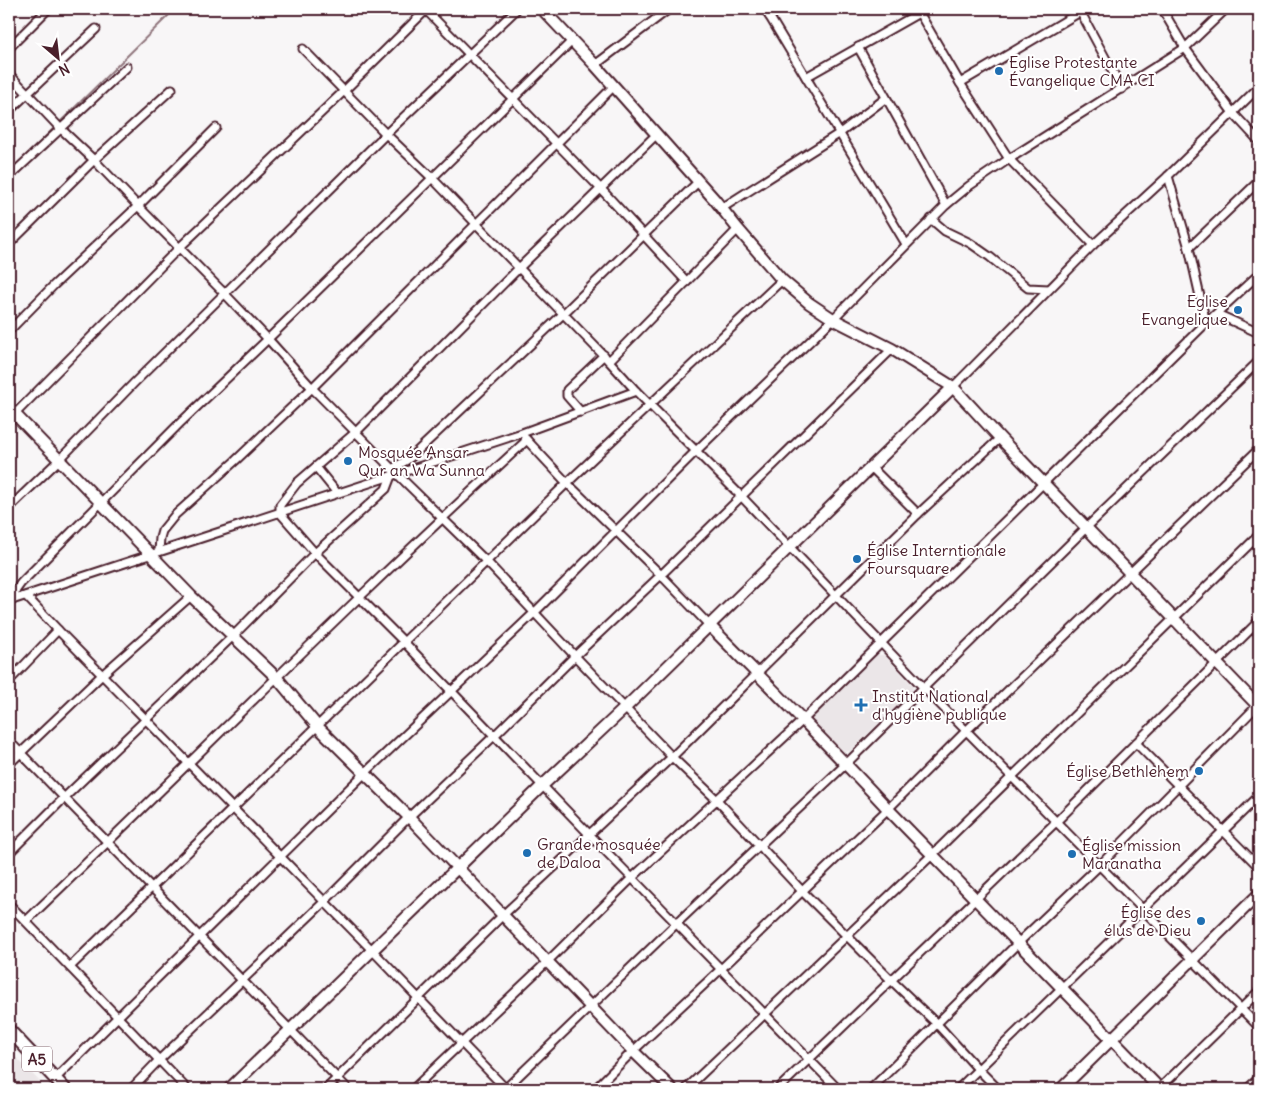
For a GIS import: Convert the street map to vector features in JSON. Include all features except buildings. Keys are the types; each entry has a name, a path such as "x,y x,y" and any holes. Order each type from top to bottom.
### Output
{"main road":[{"name":"A5","path":"9,1030 65,1089"}],"street":[{"path":"9,48 48,9"},
{"path":"672,1089 409,817 318,727 276,678 191,596 155,553 100,502 11,414 426,9 601,189 687,282"},
{"path":"9,508 386,134 517,9"},
{"path":"542,9 657,134 782,280 832,319 892,349 953,387 1129,573 1259,705 1100,865 1018,943 871,1089"},
{"path":"595,65 669,9"},
{"path":"765,9 906,244"},
{"path":"769,16 782,9"},
{"path":"1162,9 1184,48 1233,112 1259,141"},
{"path":"55,1079 365,774 534,613 946,205 1009,159 1184,48 1226,9"},
{"path":"806,77 921,10 960,83 1009,159 1093,245"},
{"path":"960,83 1079,10 1122,89"},
{"path":"9,111 96,29"},
{"path":"11,600 21,583 100,502 572,41"},
{"path":"858,47 946,205"},
{"path":"303,49 476,223 606,358 636,392 836,594 924,688 1259,1027"},
{"path":"9,177 58,126 127,67"},
{"path":"9,74 225,294 393,473 487,562 672,757 717,800 802,891 937,1024 998,1089"},
{"path":"155,553 162,531 175,515 312,388 614,86"},
{"path":"229,1089 625,708 953,387 1093,245 1168,176 1259,87"},
{"path":"9,244 94,160 172,89"},
{"path":"722,208 840,132 886,98"},
{"path":"9,331 216,128"},
{"path":"657,134 519,268 356,432 297,483 280,505 280,512 315,553 404,642 838,1089"},
{"path":"1168,176 1189,248 1206,322"},
{"path":"1189,248 1259,181"},
{"path":"9,853 64,797 233,636 315,553 386,489 393,473 563,314 699,182"},
{"path":"931,219 945,231 970,243 990,257 1028,288 1050,289"},
{"path":"581,412 567,396 567,390 606,358 687,282 738,229"},
{"path":"413,1089 632,878 802,721 1206,322 1259,274"},
{"path":"70,967 567,483 782,280"},
{"path":"1217,314 1259,334"},
{"path":"131,1089 892,349"},
{"path":"26,596 505,1089 846,764 1259,361"},
{"path":"11,600 393,473 524,436 636,392"},
{"path":"524,436 567,483 661,575 846,764 1160,1089 1259,991"},
{"path":"26,921 442,518 524,436"},
{"path":"326,1089 503,915 672,757 918,514 1000,438"},
{"path":"595,1089 888,809 1129,573 1258,453"},
{"path":"316,467 337,493"},
{"path":"871,467 918,514"},
{"path":"686,1089 932,855 1259,535"},
{"path":"9,764 102,675 191,596"},
{"path":"778,1089 976,900 1259,621"},
{"path":"9,681 58,630"},
{"path":"9,741 348,1089"},
{"path":"1136,743 1259,867"},
{"path":"958,1089 1259,796"},
{"path":"1061,1089 1259,894"},
{"path":"9,904 187,1089"},
{"path":"1247,1089 1259,1078"}],"shaded area":[{"name":"Institut National d'hygiène publique","path":"877,655 884,655 913,686 912,691 850,751 845,752 811,720"},
{"path":"9,1050 44,1086 47,1089 9,1089"}],"waterway":[{"path":"59,123 175,9"},
{"path":"13,169 56,126"}],"place":[{"name":"Eglise Protestante Évangelique CMA CI","path":"999,71"},
{"name":"Eglise Evangelique","path":"1238,310"},
{"name":"Mosquée Ansar Qur an Wa Sunna","path":"348,461"},
{"name":"Église Interntionale Foursquare","path":"857,559"},
{"name":"Institut National d'hygiène publique","path":"861,705"},
{"name":"Église Bethlehem","path":"1199,771"},
{"name":"Grande mosquée de Daloa","path":"527,853"},
{"name":"Église mission Maranatha","path":"1072,854"},
{"name":"Église des élus de Dieu","path":"1201,921"}]}
